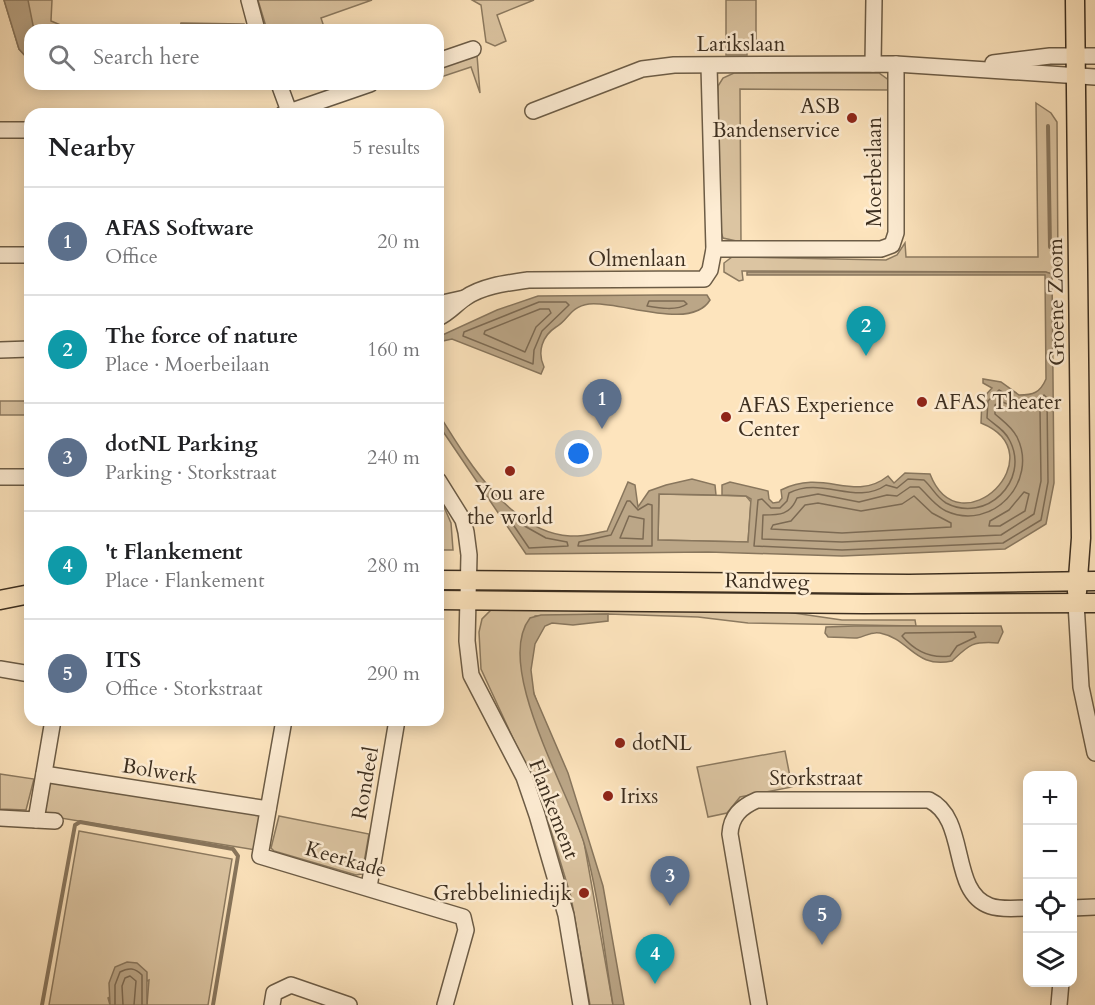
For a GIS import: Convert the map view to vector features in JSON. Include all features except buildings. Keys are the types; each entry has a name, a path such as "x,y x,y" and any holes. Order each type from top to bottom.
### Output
{"main road":[{"name":"Groene Zoom","path":"1075,0 1074,77 1081,553 1087,581 1076,603"},
{"name":"Randweg","path":"444,580 909,584 1087,581"},
{"path":"0,600 24,595"},
{"name":"Randweg","path":"444,600 864,604 1095,603"}],"street":[{"path":"249,0 255,24"},
{"path":"873,64 874,0"},
{"path":"444,59 473,49"},
{"name":"Larikslaan","path":"957,67 1095,56"},
{"name":"Larikslaan","path":"533,111 642,69 675,65 896,64 1095,77"},
{"name":"Moerbeilaan","path":"714,249 880,249 892,245 896,233 896,64"},
{"name":"Olmenlaan","path":"444,302 465,298 501,284 528,280 704,279 711,270 714,249 709,66"},
{"path":"281,90 286,108"},
{"path":"301,108 353,90"},
{"path":"0,130 24,130"},
{"path":"0,255 24,255"},
{"name":"Olmenlaan","path":"444,315 465,298"},
{"path":"0,350 24,350"},
{"path":"0,477 24,477"},
{"name":"Flankement","path":"444,490 463,520 466,532 467,641 471,675 524,777 566,915 581,1005"},
{"path":"1076,603 1081,687 1095,753"},
{"path":"0,669 24,673"},
{"path":"36,820 52,726"},
{"name":"Keerkade","path":"283,726 260,856 455,913 465,920 466,930 446,1005"},
{"name":"Rondeel","path":"369,887 396,726"},
{"name":"Bolwerk","path":"44,774 268,809"},
{"name":"Storkstraat","path":"759,1005 730,834 737,813 757,800 929,800 947,814 968,884 977,898 994,907 1023,908"},
{"path":"0,818 55,821"},
{"path":"1077,908 1095,907"},
{"path":"272,1005 274,993 291,985 349,1005"},
{"path":"1059,1005 1061,987"}],"shaded area":[{"path":"4,0 52,0 51,21 58,24 24,24 24,54 19,49"},
{"path":"258,0 372,0 321,18 323,24 265,24"},
{"path":"472,0 534,0 497,15 506,41 495,46 486,42 481,5"},
{"path":"726,0 756,0 756,40 747,40 747,55 726,55"},
{"path":"181,23 244,24 181,24"},
{"path":"477,55 480,93 471,67 444,76 444,63"},
{"path":"734,73 879,73 890,81 890,90 740,89 741,242 723,238 720,229 718,86 723,78"},
{"path":"1036,103 1051,113 1057,122 1058,268 1052,274 1045,272 742,271 743,280 739,281 724,272 724,263 732,257 886,260 897,255 905,243 906,257 1038,257"},
{"path":"0,401 24,401 24,415 0,415"},
{"path":"659,494 746,496 751,502 748,542 658,540"},
{"path":"444,507 451,523 453,550 444,550"},
{"path":"504,608 780,611 842,620 915,620 916,626 748,623 698,617 608,614 535,616 521,655 584,842 613,1005 590,1005 571,897 542,801 481,669 479,632 482,619 491,610"},
{"path":"785,751 792,787 740,797 727,813 708,817 697,767"},
{"path":"0,774 34,779 26,810 0,809"},
{"path":"50,782 258,813 260,816 256,850 42,815"},
{"path":"279,816 369,834 362,874 356,875 274,851 271,848"},
{"path":"79,831 232,859 208,1005 147,1005 149,980 108,998 110,1005 49,1005"}],"water":[{"path":"4,0 28,0 33,24 24,24 24,54 19,49"},
{"path":"747,272 1046,272 1052,274 1054,483 1046,524 1005,549 842,556 708,552 526,554 444,433 444,422 476,471 509,508 528,522 548,532 570,536 607,531 628,482 635,485 638,507 649,491 666,485 692,479 715,485 716,495 659,494 658,540 748,542 751,499 746,496 722,495 722,485 730,482 768,491 769,499 773,503 779,502 782,498 781,490 797,484 812,482 863,486 888,476 894,483 905,473 930,474 944,495 961,503 980,500 996,489 1007,473 1010,455 1002,437 981,423 982,399 992,388 983,383 983,379 1001,382 1019,395 1036,392 1044,384 1046,379 1045,275 747,275"},
{"path":"707,295 710,300 701,309 687,314 653,312 602,304 589,304 577,308 544,340 541,356 544,367 541,374 452,339 444,341 444,334 497,310 538,296"},
{"path":"608,614 608,621 573,625 552,623 545,626 535,644 531,670 534,694 568,773 603,886 624,1005 613,1005 597,903 584,843 538,729 527,696 521,666 521,639 530,618 541,615"},
{"path":"1001,626 1003,632 998,643 972,645 952,661 940,662 929,661 899,641 880,633 857,638 828,637 825,633 826,627"},
{"path":"127,962 137,963 147,972 147,1005 110,1005 109,983 115,967"}],"waterway":[{"path":"1048,126 1050,247"},
{"path":"42,1005 75,825 80,822 233,849 238,856 213,1005"}],"place":[{"name":"ASB Bandenservice","path":"852,118"},
{"name":"The force of nature","path":"866,356"},
{"name":"AFAS Theater","path":"922,402"},
{"name":"AFAS Experience Center","path":"726,417"},
{"name":"AFAS Software","path":"602,429"},
{"name":"You are the world","path":"510,471"},
{"name":"dotNL","path":"620,743"},
{"name":"Irixs","path":"608,796"},
{"name":"Grebbeliniedijk","path":"584,893"},
{"name":"dotNL Parking","path":"670,906"},
{"name":"ITS","path":"822,945"},
{"name":"'t Flankement","path":"655,984"}]}
